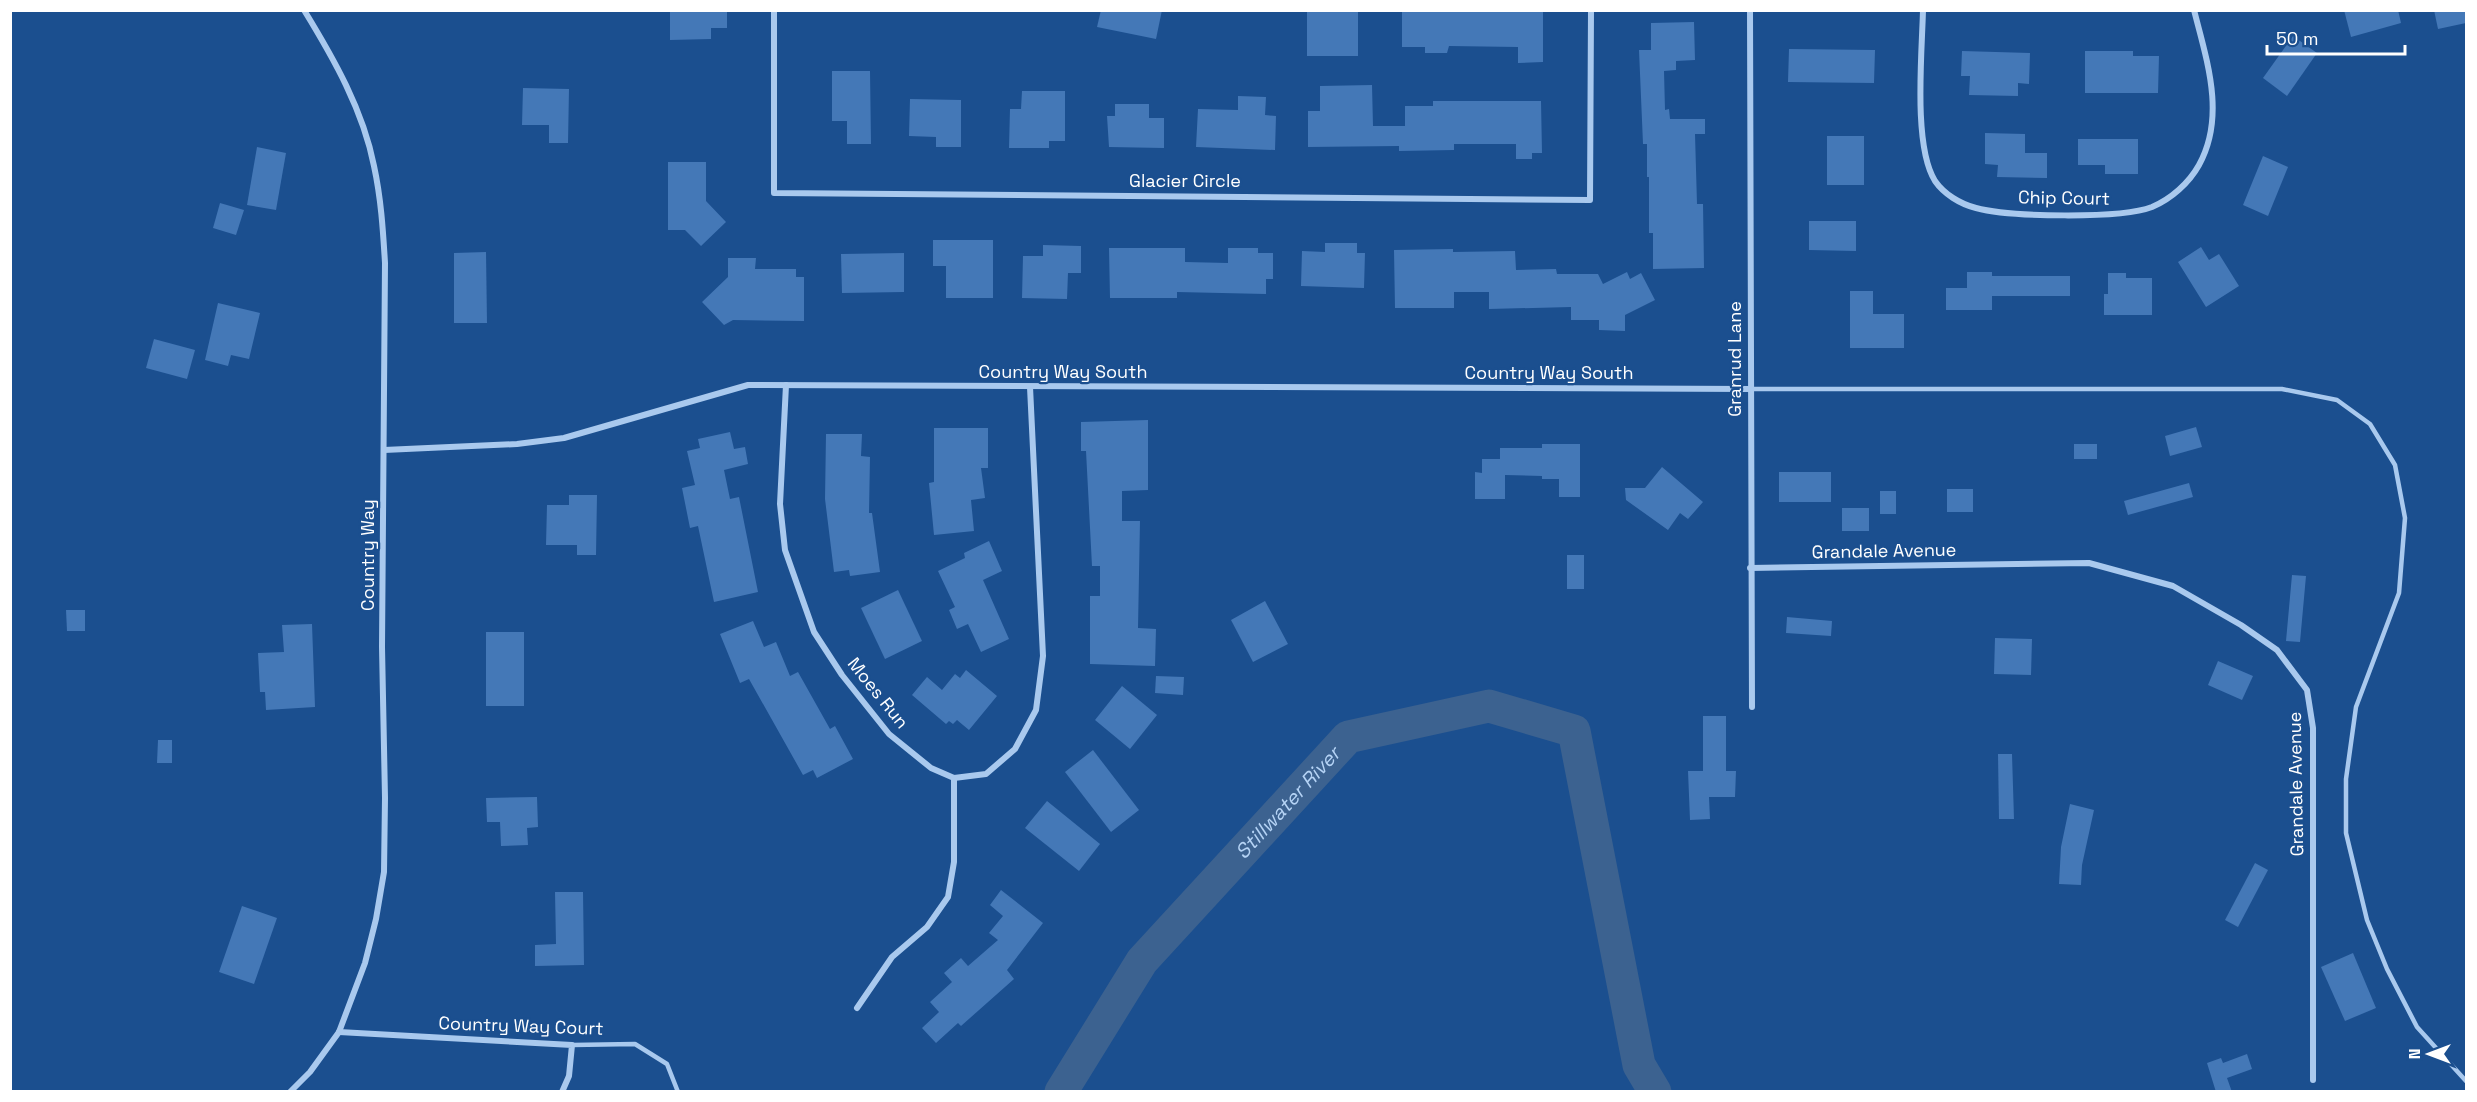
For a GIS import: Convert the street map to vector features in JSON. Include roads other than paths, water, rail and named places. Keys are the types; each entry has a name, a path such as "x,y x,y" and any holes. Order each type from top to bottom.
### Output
{"street":[{"name":"Country Way","path":"290,1092 310,1072 339,1032 365,963 384,872 385,798 382,647 385,263 382,213 374,165 351,95 329,51 304,10"},
{"name":"Glacier Circle","path":"774,10 774,193 1590,200 1591,10"},
{"name":"Granrud Lane","path":"1750,10 1752,707"},
{"name":"Chip Court","path":"1923,10 1922,136 1929,169 1936,182 1946,194 1973,208 2053,214 2136,212 2165,200 2190,178 2199,165 2208,143 2213,105 2206,60 2194,10"},
{"name":"Country Way South","path":"384,450 517,444 564,438 748,385 1750,389"},
{"name":"Moes Run","path":"786,385 780,504 785,550 814,632 842,675 889,734 931,768 954,778"},
{"path":"857,1008 892,957 927,927 948,897 954,862 954,778 986,774 1015,749 1036,710 1043,656 1030,387"},
{"name":"Grandale Avenue","path":"1750,568 2089,562 2173,586 2277,650 2307,690 2313,728 2313,1080"},
{"name":"Country Way Court","path":"339,1032 572,1045"},
{"path":"562,1092 569,1076 572,1045"}],"lane":[{"path":"1750,389 2282,388 2337,400 2370,424 2395,465 2405,518 2403,557 2399,592 2356,707 2346,779 2346,833 2367,920 2387,969 2417,1027 2466,1081"},
{"name":"Country Way Court","path":"572,1045 635,1044 667,1064 678,1092"}],"waterway":[{"name":"Stillwater River","path":"1061,1092 1142,961 1348,737 1489,706 1574,731 1639,1065 1655,1092"}]}
